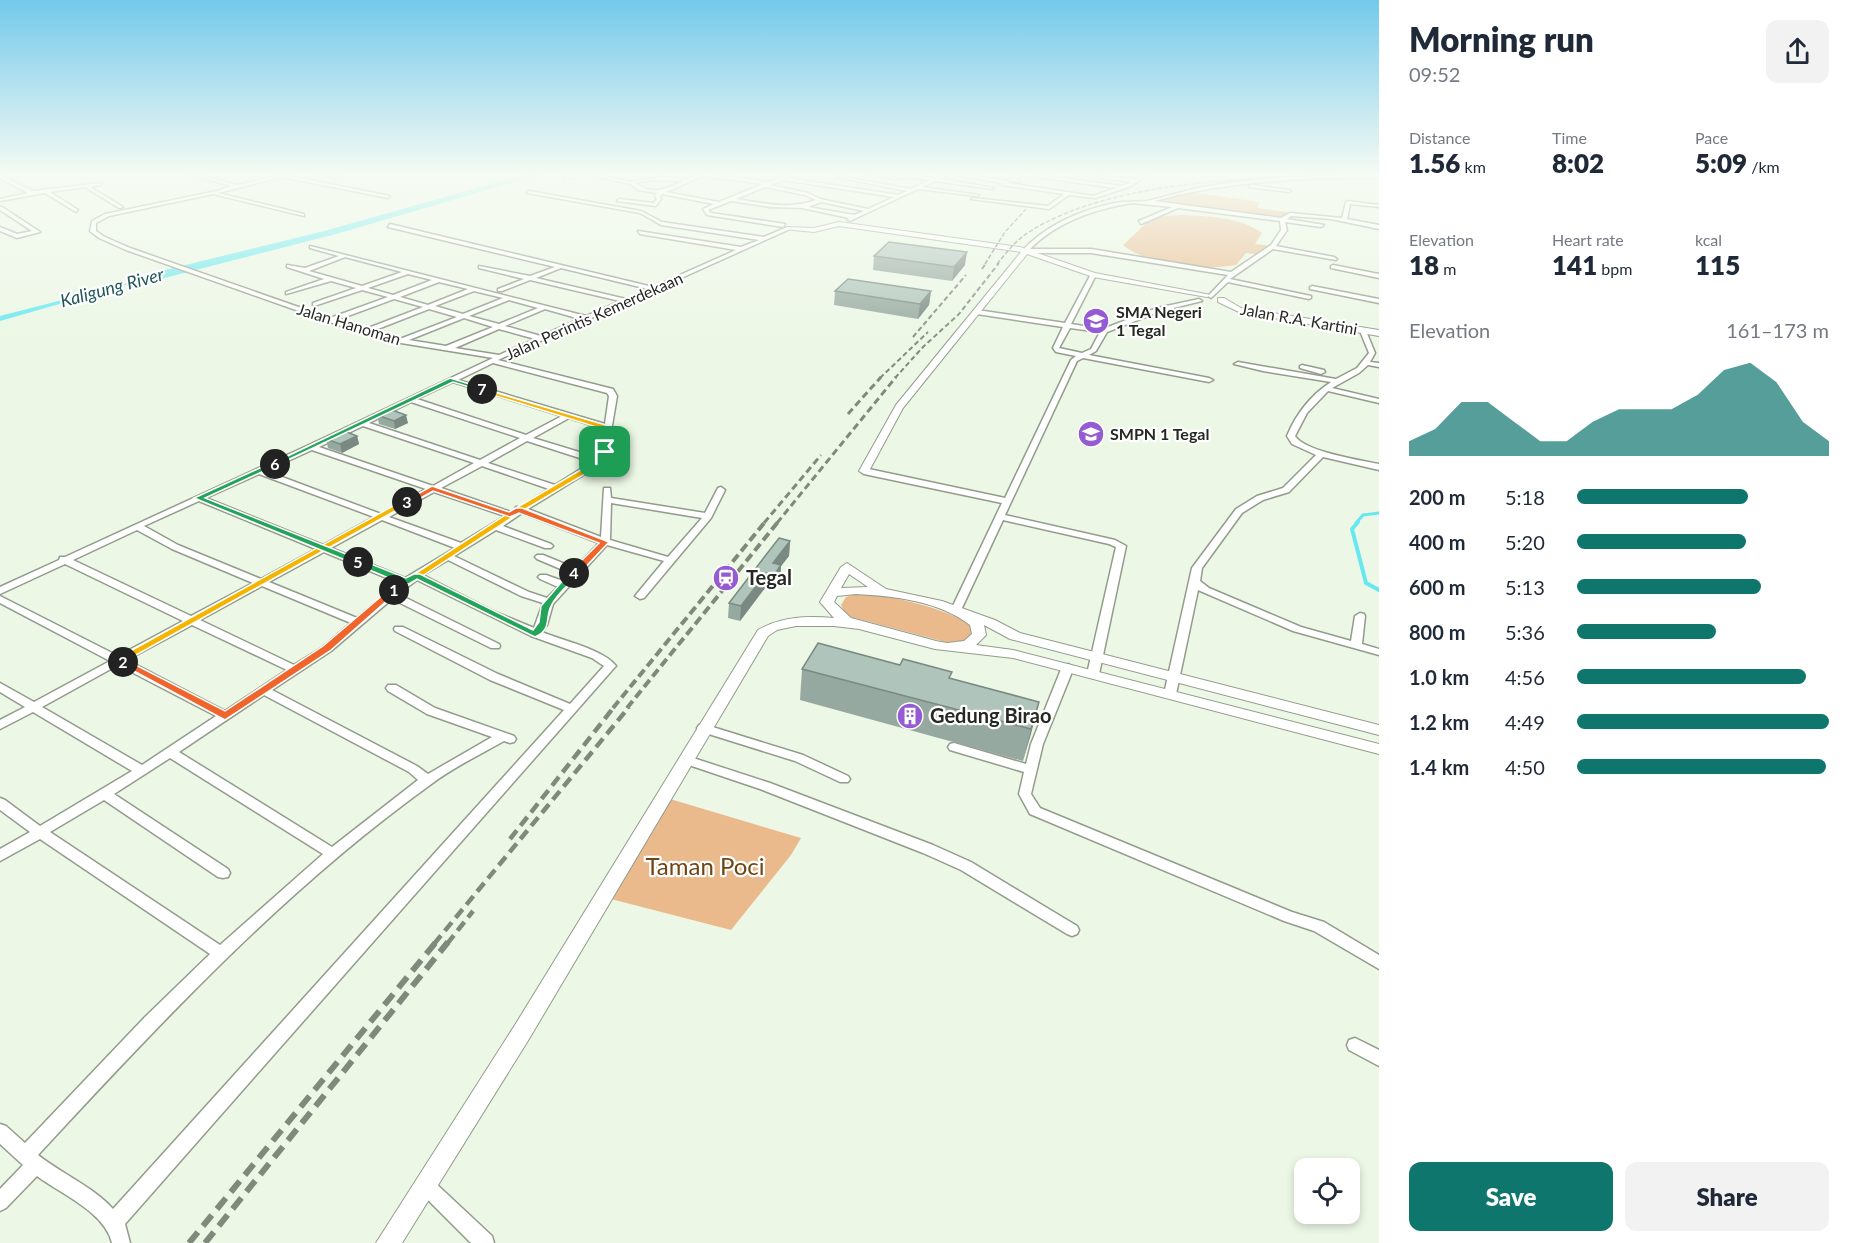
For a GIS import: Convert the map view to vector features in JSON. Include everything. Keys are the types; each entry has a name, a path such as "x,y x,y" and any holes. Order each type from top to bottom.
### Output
{"street":[{"path":"7,232 17,236 37,232"},
{"name":"Jalan Hanoman","path":"94,232 100,237 363,332 496,359 610,391 613,396 607,427"},
{"path":"415,232 656,289"},
{"path":"640,232 743,249"},
{"path":"720,232 765,239"},
{"name":"Jalan Perintis Kemerdekaan","path":"0,591 496,359 624,300 656,289 777,232"},
{"name":"Jalan Perintis Kemerdekaan","path":"891,232 1025,251 1093,275 1175,289 1204,299"},
{"path":"1007,501 864,471 899,407 1032,242 1047,232"},
{"path":"977,312 1104,331 1159,309 1204,299 1232,274 1272,247 1283,232"},
{"path":"312,247 585,318"},
{"path":"1272,247 1334,259"},
{"path":"1025,251 1091,251 1232,274"},
{"path":"302,269 344,256"},
{"path":"288,266 543,339"},
{"path":"481,267 624,300"},
{"path":"500,290 559,267"},
{"path":"1334,267 1379,276"},
{"path":"315,304 409,272"},
{"path":"1093,275 1056,349 1080,356 1209,380"},
{"path":"288,293 331,279"},
{"path":"332,320 438,280"},
{"path":"1226,280 1309,297"},
{"path":"1312,288 1379,301"},
{"path":"363,332 472,290"},
{"path":"530,297 596,313"},
{"path":"401,341 507,299"},
{"path":"1204,299 1239,310"},
{"name":"Jalan R.A. Kartini","path":"1204,299 1221,300 1239,310 1379,333"},
{"path":"447,348 543,308"},
{"path":"962,612 1007,501 1074,360 1094,350 1104,331"},
{"path":"1363,331 1372,352 1366,363 1359,372 1341,379 1310,403 1291,436 1295,442 1321,454 1379,467"},
{"path":"1366,363 1379,365"},
{"path":"1238,364 1341,379"},
{"path":"1302,367 1341,379"},
{"path":"0,856 38,831 142,771 327,648 406,582 514,512 599,462 605,452 607,427 452,380"},
{"path":"1327,389 1379,401"},
{"path":"412,400 599,462"},
{"path":"0,725 567,416"},
{"path":"362,423 555,488"},
{"path":"312,447 432,488 670,560"},
{"path":"1170,694 1197,568 1239,511 1260,498 1286,490 1321,454"},
{"path":"258,471 462,547"},
{"path":"640,596 708,516 722,490"},
{"path":"535,634 544,623 544,610 549,602 605,542 607,495 708,516"},
{"path":"198,498 406,582"},
{"path":"1000,517 1121,546 1095,666"},
{"path":"137,525 165,542 357,622"},
{"path":"495,526 548,546"},
{"path":"447,556 525,594 549,602"},
{"path":"540,557 576,572"},
{"path":"63,560 293,669"},
{"path":"808,621 829,597 847,567 888,593"},
{"path":"114,1222 610,665 600,658 535,634 417,576"},
{"path":"543,577 563,585"},
{"path":"1195,582 1222,598 1297,629 1379,652"},
{"path":"829,597 856,590 888,593 962,612 1014,636 1170,694 1379,749"},
{"path":"389,594 495,645"},
{"path":"829,597 840,616 857,625"},
{"path":"0,600 225,716"},
{"path":"958,647 975,641 979,635 977,622 962,612"},
{"path":"1356,646 1360,616"},
{"path":"388,1243 522,1032 763,633 778,624 832,621 935,645 1013,654 1068,667 1095,666 1173,678 1379,730"},
{"path":"399,629 494,677 572,709"},
{"path":"1068,667 1029,769 1025,794 1030,806 1042,815 1289,917 1319,926 1379,963"},
{"path":"0,687 142,771"},
{"path":"0,1202 31,1159 151,1022 221,953 333,854 427,780 506,738 431,711 392,688"},
{"path":"263,690 413,769 427,780"},
{"path":"704,728 799,758 844,779"},
{"path":"954,747 1029,769"},
{"path":"169,752 333,854"},
{"path":"687,760 765,786 928,849 966,866 1072,930"},
{"path":"104,794 224,873"},
{"path":"0,803 38,831 221,953"},
{"path":"1355,1045 1379,1059"},
{"path":"0,1132 31,1159 76,1190 114,1222 121,1234 121,1243"},
{"path":"425,1185 485,1243"}],"green space":[{"path":"1137,232 1260,232 1262,233 1255,244 1273,246 1262,255 1246,253 1236,265 1208,268 1162,263 1123,245"},
{"path":"859,593 902,600 946,613 971,625 972,634 964,641 949,643 851,617 845,613 841,605 846,597"},
{"name":"Taman Poci","path":"670,799 801,838 791,855 731,930 611,899"}],"water":[{"name":"Kaligung River","path":"171,272 0,321 0,316"}],"building":[{"path":"889,242 967,252 954,267 874,256"},
{"path":"848,279 931,291 920,304 835,291"},
{"path":"389,409 406,415 394,421 377,415"},
{"path":"342,430 357,436 340,444 326,439"},
{"path":"779,538 790,541 773,563 781,565 774,575 766,573 741,606 729,603"},
{"path":"818,643 900,665 903,659 952,672 949,678 1039,702 1031,729 802,669"}],"waterway":[{"name":"Kaligung River","path":"141,280 332,232"},
{"path":"1356,523 1363,515 1379,513"},
{"path":"1358,522 1352,529 1366,583 1379,590"}],"railway":[{"path":"985,264 1005,232"},
{"path":"997,264 1016,242 1029,232"},
{"path":"982,269 986,263"},
{"path":"895,378 923,347 959,314 999,263"},
{"path":"913,337 966,275"},
{"path":"881,377 928,332"},
{"path":"848,414 881,377"},
{"path":"777,523 896,377"},
{"path":"764,523 821,455"},
{"path":"613,708 765,522"},
{"path":"627,708 778,522"},
{"path":"510,839 614,707"},
{"path":"434,944 629,707"},
{"path":"447,944 473,911"},
{"path":"189,1243 436,942"},
{"path":"205,1243 448,942"}],"place":[{"name":"SMA Negeri 1 Tegal","path":"1096,321"},
{"name":"SMPN 1 Tegal","path":"1091,434"},
{"name":"Tegal","path":"726,578"},
{"name":"Gedung Birao","path":"910,716"}],"route":[{"path":"605,452 603,459 599,462 519,509 495,526 406,582 376,604 327,648 225,716 119,660 322,548 381,517 432,488 510,515 519,509 605,542 549,602 544,610 544,623 535,634 417,576 406,582 322,548 198,498 452,380 607,427 605,452"}]}
